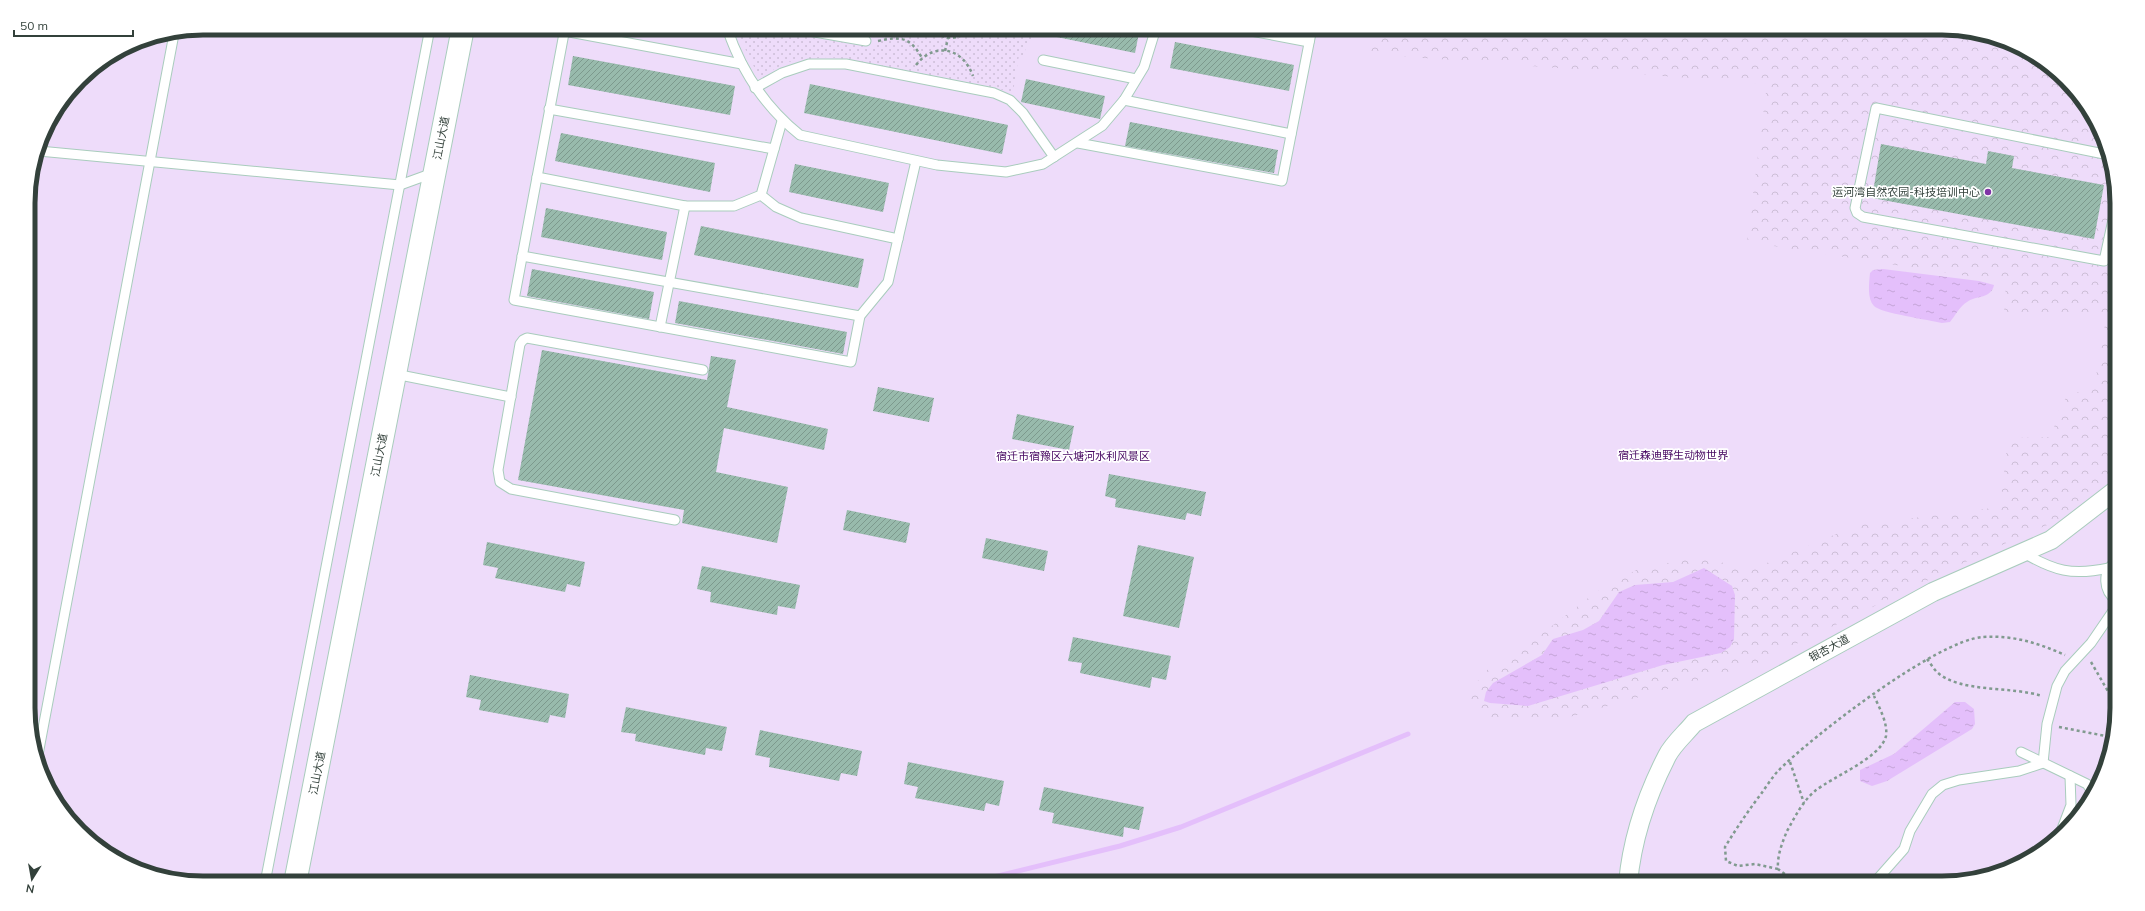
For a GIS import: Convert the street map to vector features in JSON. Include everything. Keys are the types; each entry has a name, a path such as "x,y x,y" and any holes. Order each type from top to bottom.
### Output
{"main road":[{"name":"江山大道","path":"296,876 462,35"}],"street":[{"name":"银杏大道","path":"1629,876 1631,854 1647,804 1668,755 1694,723 1933,592 2051,540 2110,495"}],"lane":[{"path":"267,876 429,35"},
{"path":"563,35 514,300 851,362 860,316 888,282 916,161"},
{"path":"590,35 742,64"},
{"path":"729,35 733,48 755,88 782,121 800,135 937,165 1006,172 1043,164 1078,143 1102,126 1124,100 1144,67 1154,35"},
{"path":"829,35 866,42"},
{"path":"1272,35 1309,42"},
{"path":"1078,143 1282,181 1310,35"},
{"path":"40,746 173,37"},
{"path":"1044,60 1136,79"},
{"path":"755,88 782,73 809,64 846,64 994,93 1010,100 1036,130 1054,157"},
{"path":"1124,100 1291,134"},
{"path":"2102,154 1876,108 1855,208 1857,213 1864,217 2104,261 2110,234"},
{"path":"550,109 774,149"},
{"path":"761,195 782,121"},
{"path":"43,151 400,185 435,172"},
{"path":"537,177 685,206 734,206 761,195"},
{"path":"761,195 776,208 800,218 898,239"},
{"path":"660,327 685,206"},
{"path":"522,256 860,316"},
{"path":"675,520 505,487 500,482 498,470 520,344 527,338 703,370"},
{"path":"395,374 511,397"},
{"path":"2022,552 2055,569 2068,572 2082,573 2109,568 2105,584 2107,591 2110,594"},
{"path":"2043,763 2047,724 2052,700 2065,671 2102,629 2110,616"},
{"path":"2021,752 2087,784 2090,788"},
{"path":"1880,876 1904,850 1910,831 1932,794 1943,785 1959,780 2019,771 2043,763"},
{"path":"2064,824 2071,805 2070,776"}],"path":[{"path":"940,35 948,38 960,37 962,35"},
{"path":"866,42 904,38 914,44 922,58"},
{"path":"946,51 948,38"},
{"path":"907,76 928,52 946,51 966,60 978,90"},
{"path":"1786,876 1778,869 1755,864 1738,866 1726,861 1725,847 1776,773 1823,732 1927,659 1962,642 1983,637 2016,638 2039,643 2074,659"},
{"path":"2083,651 2095,667 2110,696"},
{"path":"1927,659 1936,671 1947,679 1968,686 2031,692 2052,700"},
{"path":"1778,869 1777,861 1783,841 1804,803 1830,780 1869,758 1886,737 1885,725 1874,696"},
{"path":"2047,724 2108,736"},
{"path":"1789,761 1804,803"}],"green space":[{"name":"宿迁市宿豫区六塘河水利风景区","path":"192,35 1953,35 1975,38 1996,44 2016,52 2035,63 2061,84 2068,92 2082,110 2093,129 2101,149 2109,181 2110,719 2107,741 2101,762 2093,782 2082,801 2061,827 2035,848 2016,859 1996,867 1975,873 1953,876 192,876 170,873 149,867 129,859 110,848 84,827 77,819 63,801 52,782 44,762 36,730 35,192 38,170 52,129 63,110 84,84 110,63 129,52 170,38"},
{"path":"738,35 801,35 874,48 880,41 881,35 1036,35 1035,41 1028,39 1024,55 1019,55 1013,92 854,60 827,57 788,62 761,76 755,69"},
{"path":"1370,35 1953,35 1975,38 2016,52 2035,63 2061,84 2082,110 2093,129 2107,170 2110,192 2110,475 2063,518 1984,553 1755,664 1559,720 1486,721 1467,701 1482,673 1522,649 1596,592 1638,569 1702,556 1748,571 1858,525 2000,507 2008,438 2052,437 2057,414 2068,394 2091,390 2099,362 2107,312 2021,317 2004,313 2006,282 1747,242 1767,84 1371,54"}],"water":[{"path":"1883,269 1979,281 1994,285 1990,293 1964,304 1950,322 1942,323 1895,314 1878,309 1874,306 1869,295 1870,273 1873,270"},
{"path":"1704,568 1732,586 1735,595 1734,639 1730,647 1721,653 1663,665 1528,706 1490,703 1484,701 1486,692 1493,683 1542,655 1553,639 1583,630 1599,621 1619,592 1635,585 1673,582"},
{"path":"1955,702 1965,702 1974,709 1975,724 1972,729 1887,781 1872,786 1860,781 1860,770 1894,754"}],"building":[{"path":"1047,35 1139,35 1135,53"},
{"path":"1175,42 1294,65 1289,91 1170,68"},
{"path":"573,56 735,86 730,115 568,85"},
{"path":"1026,79 1105,96 1100,119 1021,102"},
{"path":"810,84 1008,125 1002,154 804,113"},
{"path":"1130,122 1278,150 1274,173 1125,146"},
{"path":"561,133 715,163 710,192 555,161"},
{"name":"运河湾自然农园-科技培训中心","path":"1881,144 1986,164 1988,151 2014,156 2012,168 2104,185 2094,239 1872,198"},
{"path":"795,164 889,183 883,212 789,192"},
{"path":"546,208 667,232 662,260 541,237"},
{"path":"701,226 864,259 858,288 694,255"},
{"path":"532,269 654,292 649,319 527,296"},
{"path":"679,301 847,332 843,354 675,323"},
{"path":"542,350 707,380 711,356 736,360 727,407 828,429 824,450 724,428 716,472 788,487 777,543 682,523 684,510 518,480"},
{"path":"878,387 934,398 929,422 873,411"},
{"path":"1017,414 1074,426 1069,450 1012,439"},
{"path":"1109,474 1206,492 1201,516 1187,513 1185,520 1115,507 1116,499 1105,496"},
{"path":"847,510 910,523 906,543 843,530"},
{"path":"986,538 1048,551 1044,571 982,558"},
{"path":"487,542 585,562 580,587 567,584 565,592 495,578 498,568 483,565"},
{"path":"1138,545 1194,557 1179,628 1123,616"},
{"path":"702,566 800,585 795,609 778,606 777,615 710,602 711,592 697,589"},
{"path":"1073,637 1171,656 1166,680 1152,677 1150,688 1080,673 1082,663 1068,661"},
{"path":"470,675 569,694 565,718 550,715 548,723 479,710 481,700 466,697"},
{"path":"626,707 727,727 722,751 706,748 705,755 635,741 636,734 621,732"},
{"path":"760,730 862,751 857,776 841,773 839,781 769,767 770,758 755,755"},
{"path":"908,762 1004,781 999,806 986,803 984,811 915,798 918,787 904,784"},
{"path":"1044,787 1144,807 1139,830 1124,827 1123,837 1052,823 1054,813 1039,810"}],"waterway":[{"path":"998,876 1120,846 1181,827 1408,734"}],"place":[{"name":"运河湾自然农园-科技培训中心","path":"1988,192"}],"park label":[{"name":"宿迁森迪野生动物世界","path":"1673,455"}]}
